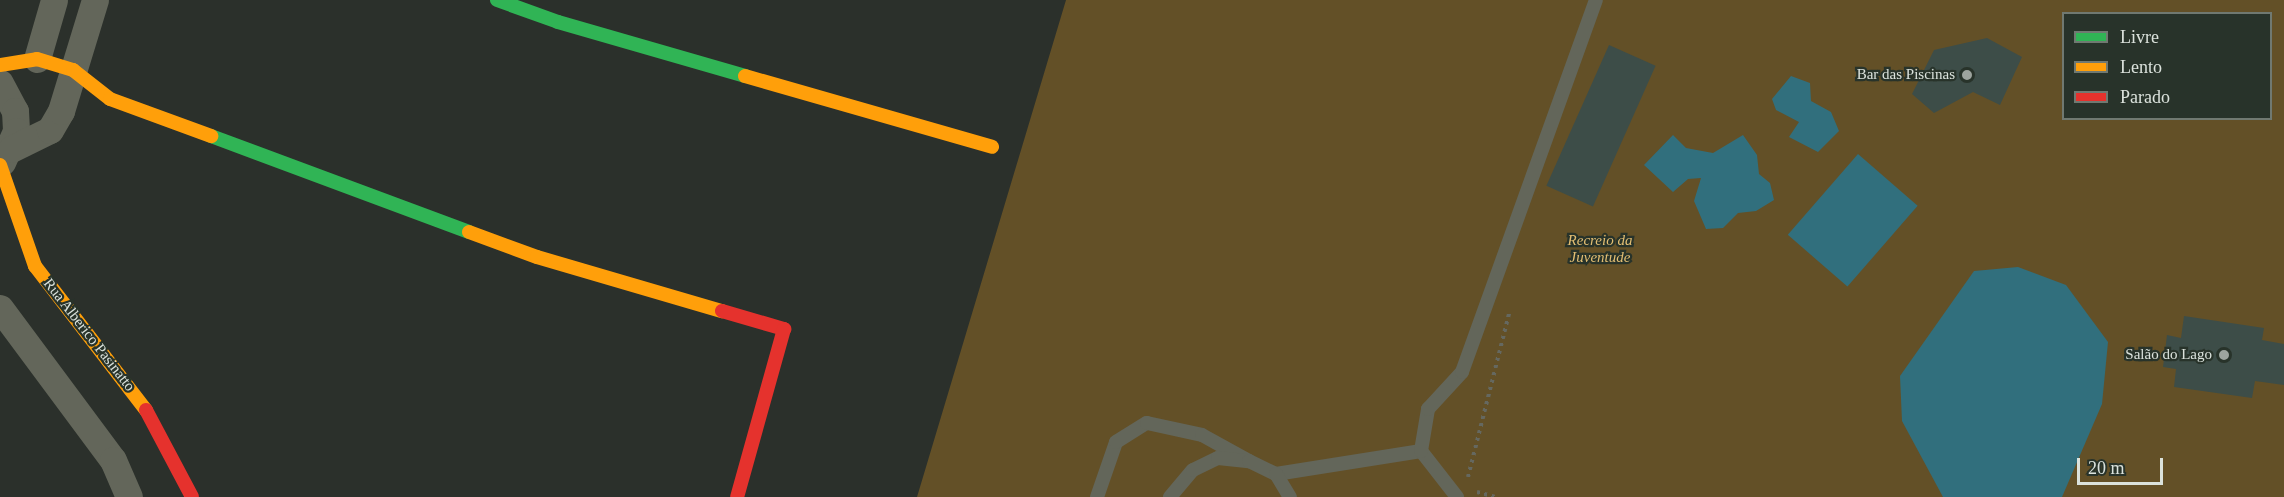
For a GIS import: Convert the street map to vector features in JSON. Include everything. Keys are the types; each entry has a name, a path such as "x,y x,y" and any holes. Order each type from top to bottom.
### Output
{"street":[{"path":"37,59 54,0"},
{"path":"4,160 50,130 62,111 94,0"},
{"path":"497,0 558,22 992,147"},
{"path":"0,65 37,59 73,70 110,99 537,257 784,329 736,497"},
{"path":"0,83 15,111 4,160"},
{"name":"Rua Alberico Pasinatto","path":"4,160 35,266 145,408 192,497"},
{"path":"0,308 113,460 129,497"}],"lane":[{"path":"1421,451 1428,409 1462,372 1596,0"},
{"path":"1097,497 1116,442 1146,423 1202,435 1276,474 1290,497"},
{"path":"1276,474 1421,451"},
{"path":"1421,451 1461,493"},
{"path":"1170,497 1193,470 1218,458 1249,461"}],"path":[{"path":"1461,493 1496,497"}],"green space":[{"name":"Recreio da Juventude","path":"1066,0 2284,0 2284,497 917,497"}],"water":[{"path":"1791,76 1810,83 1811,101 1831,112 1839,131 1818,152 1789,137 1799,122 1776,110 1772,99"},
{"path":"1673,135 1686,148 1713,153 1743,135 1757,155 1759,174 1770,183 1774,200 1756,211 1738,213 1723,228 1706,229 1694,201 1701,178 1688,179 1673,192 1644,165"},
{"path":"1858,154 1918,206 1847,287 1788,235"},
{"path":"2018,267 2066,285 2108,342 2102,404 2062,497 1943,497 1902,421 1900,376 1974,271"}],"building":[{"name":"Bar das Piscinas","path":"1987,38 2022,57 2000,105 1973,92 1934,113 1912,94 1934,50"},
{"path":"1609,45 1656,66 1593,206 1546,186"},
{"name":"Salão do Lago","path":"2184,316 2264,328 2262,340 2284,344 2284,385 2255,381 2252,398 2174,387 2176,369 2163,367 2167,335 2181,338"}],"traffic: fast":[{"path":"497,0 558,22 745,76"},
{"path":"211,136 469,232"}],"traffic: slow":[{"path":"0,65 37,59 73,70 110,99 211,136"},
{"path":"745,76 992,147"},
{"path":"0,165 35,266 146,410"},
{"path":"469,232 537,257 722,311"}],"traffic: jam":[{"path":"722,311 784,329 737,497"},
{"path":"146,410 192,497"}],"place":[{"name":"Bar das Piscinas","path":"1967,75"},
{"name":"Salão do Lago","path":"2224,355"}]}
